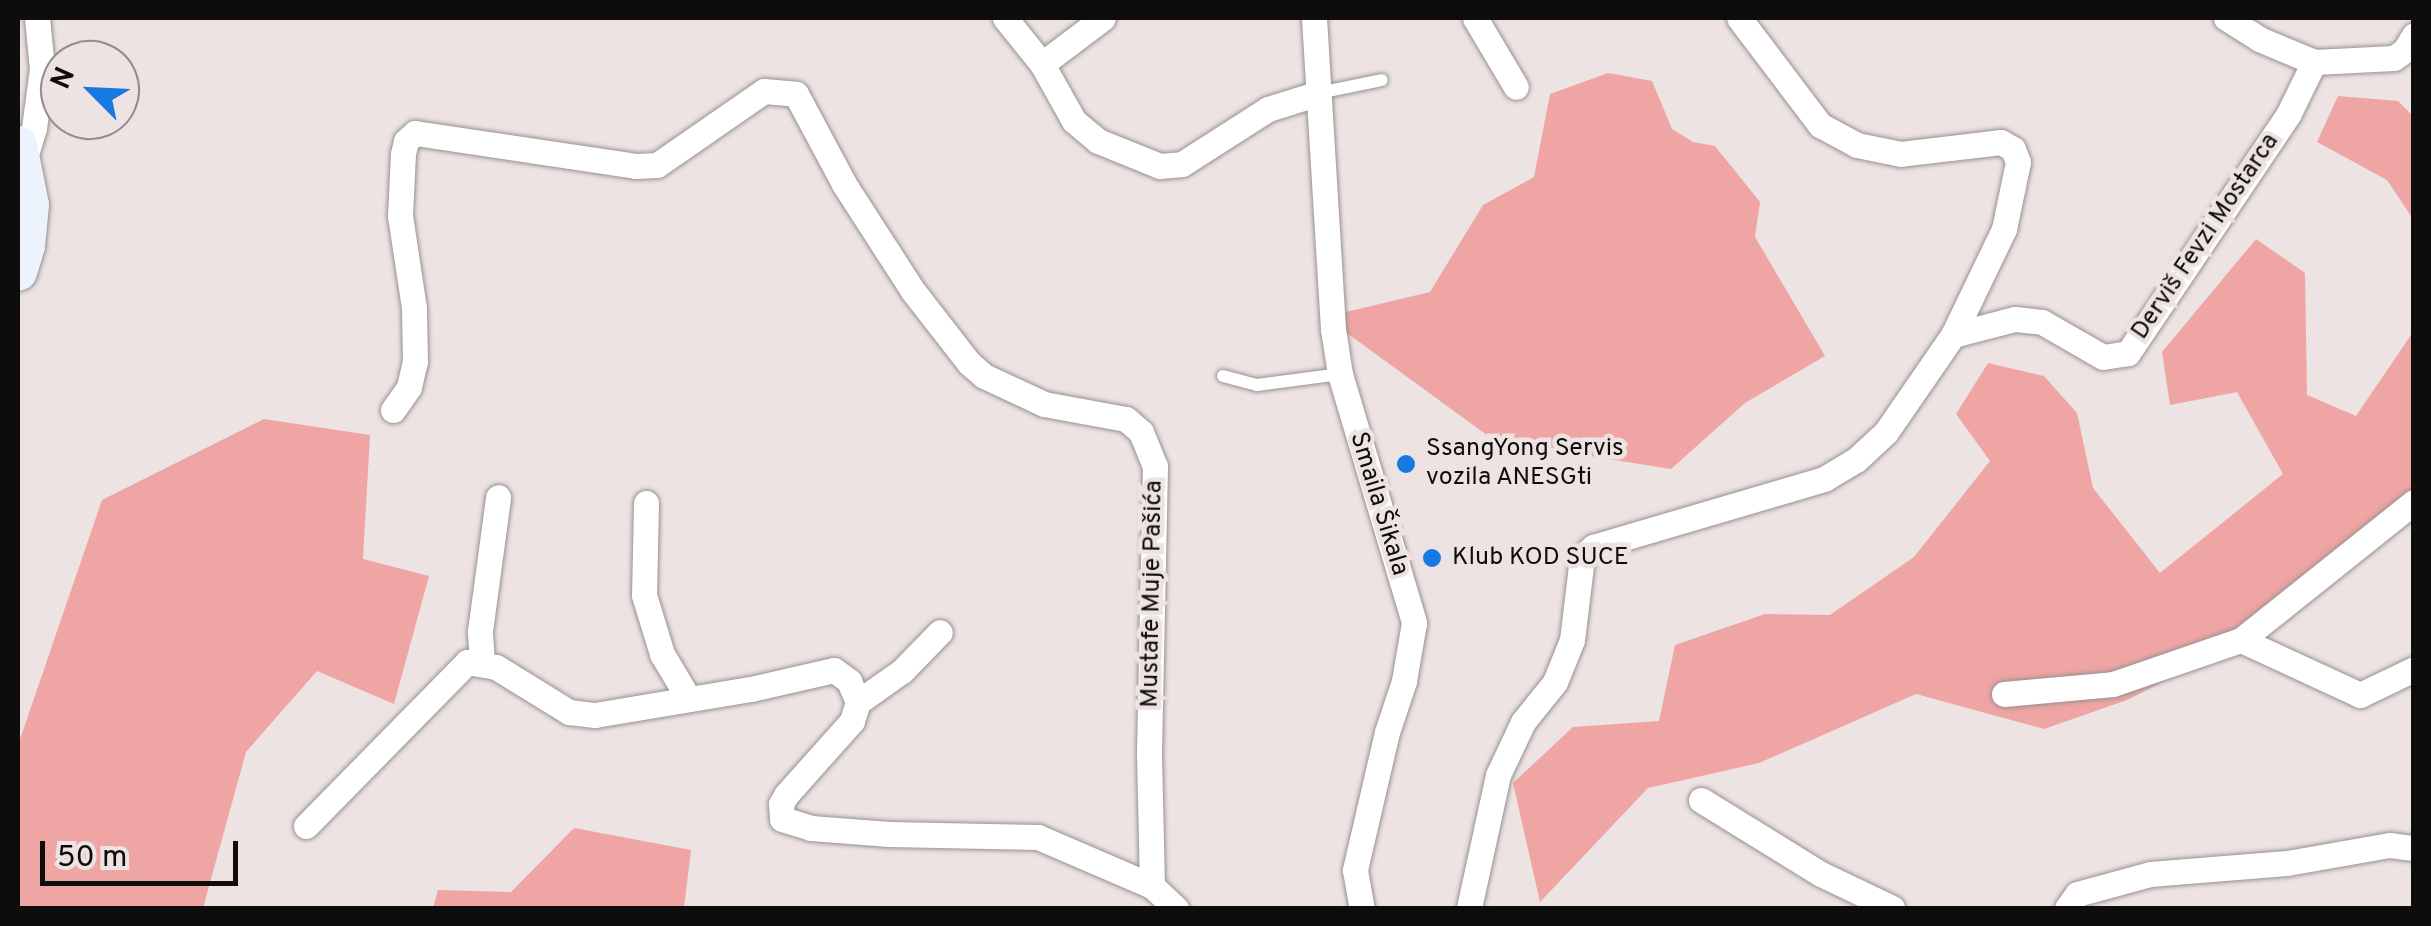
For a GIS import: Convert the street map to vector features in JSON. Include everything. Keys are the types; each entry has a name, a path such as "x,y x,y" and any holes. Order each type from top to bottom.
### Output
{"street":[{"path":"18,272 26,246 30,204 20,154 34,128 42,70 37,18"},
{"path":"1005,18 1042,64 1074,121 1098,141 1160,166 1182,164 1268,109 1319,93"},
{"path":"1042,64 1103,18"},
{"name":"Smaila Šikala","path":"1314,18 1333,329 1340,374 1414,623 1404,681 1386,732 1355,870 1362,908"},
{"path":"1475,18 1516,87"},
{"path":"1469,908 1498,775 1523,722 1555,682 1572,640 1582,557 1594,547 1824,479 1856,460 1886,432 1953,334 2004,229 2018,162 2014,149 2002,142 1901,154 1857,145 1820,125 1739,18"},
{"path":"2226,18 2289,54 2314,62 2394,58 2406,50 2414,36"},
{"name":"Derviš Fevzi Mostarca","path":"1953,334 2015,318 2042,322 2103,356 2128,352 2289,113 2314,62"},
{"name":"Mustafe Muje Pašića","path":"393,410 409,387 415,362 414,308 400,215 406,141 415,132 636,166 657,165 750,98 764,91 796,94 864,215 913,291 969,362 984,376 1044,404 1126,420 1141,432 1155,466 1149,754 1152,886"},
{"path":"482,662 480,631 498,497"},
{"path":"646,502 644,595 662,654 687,696"},
{"path":"2004,694 2113,684 2241,640 2414,502"},
{"path":"940,632 902,671 858,702 852,721 786,794 780,804 782,820 812,828 889,834 1038,837 1152,886 1176,908"},
{"path":"2241,640 2360,695 2414,669"},
{"path":"306,826 467,662 482,662 568,712 624,713 687,696 751,689 834,670 849,681 858,702"},
{"path":"1701,800 1821,874 1892,908"},
{"path":"2068,908 2077,894 2150,874 2287,863 2390,844 2414,848"}],"lane":[{"path":"1319,93 1382,80"},
{"path":"1224,376 1257,385 1340,374"}],"shaded area":[{"path":"1608,73 1652,81 1672,129 1693,142 1715,146 1760,202 1755,237 1825,356 1745,403 1671,469 1495,441 1325,317 1430,292 1483,205 1534,177 1550,94"},
{"path":"2338,96 2398,101 2413,116 2413,219 2387,180 2317,142"},
{"path":"2256,239 2305,273 2307,395 2356,416 2413,332 2413,516 2252,636 2127,700 2044,729 1916,694 1759,763 1648,788 1540,902 1513,783 1573,727 1659,721 1675,645 1765,614 1830,615 1914,557 1990,461 1956,414 1988,363 2044,376 2077,413 2093,488 2160,573 2283,474 2237,392 2170,405 2162,352"},
{"path":"264,419 370,435 363,559 429,576 394,704 317,671 246,752 203,908 18,908 18,745 102,500"},
{"path":"574,828 691,850 684,908 433,908 438,890 511,892"}],"place":[{"name":"SsangYong Servis vozila ANESGti","path":"1406,464"},
{"name":"Klub KOD SUCE","path":"1432,558"}]}
